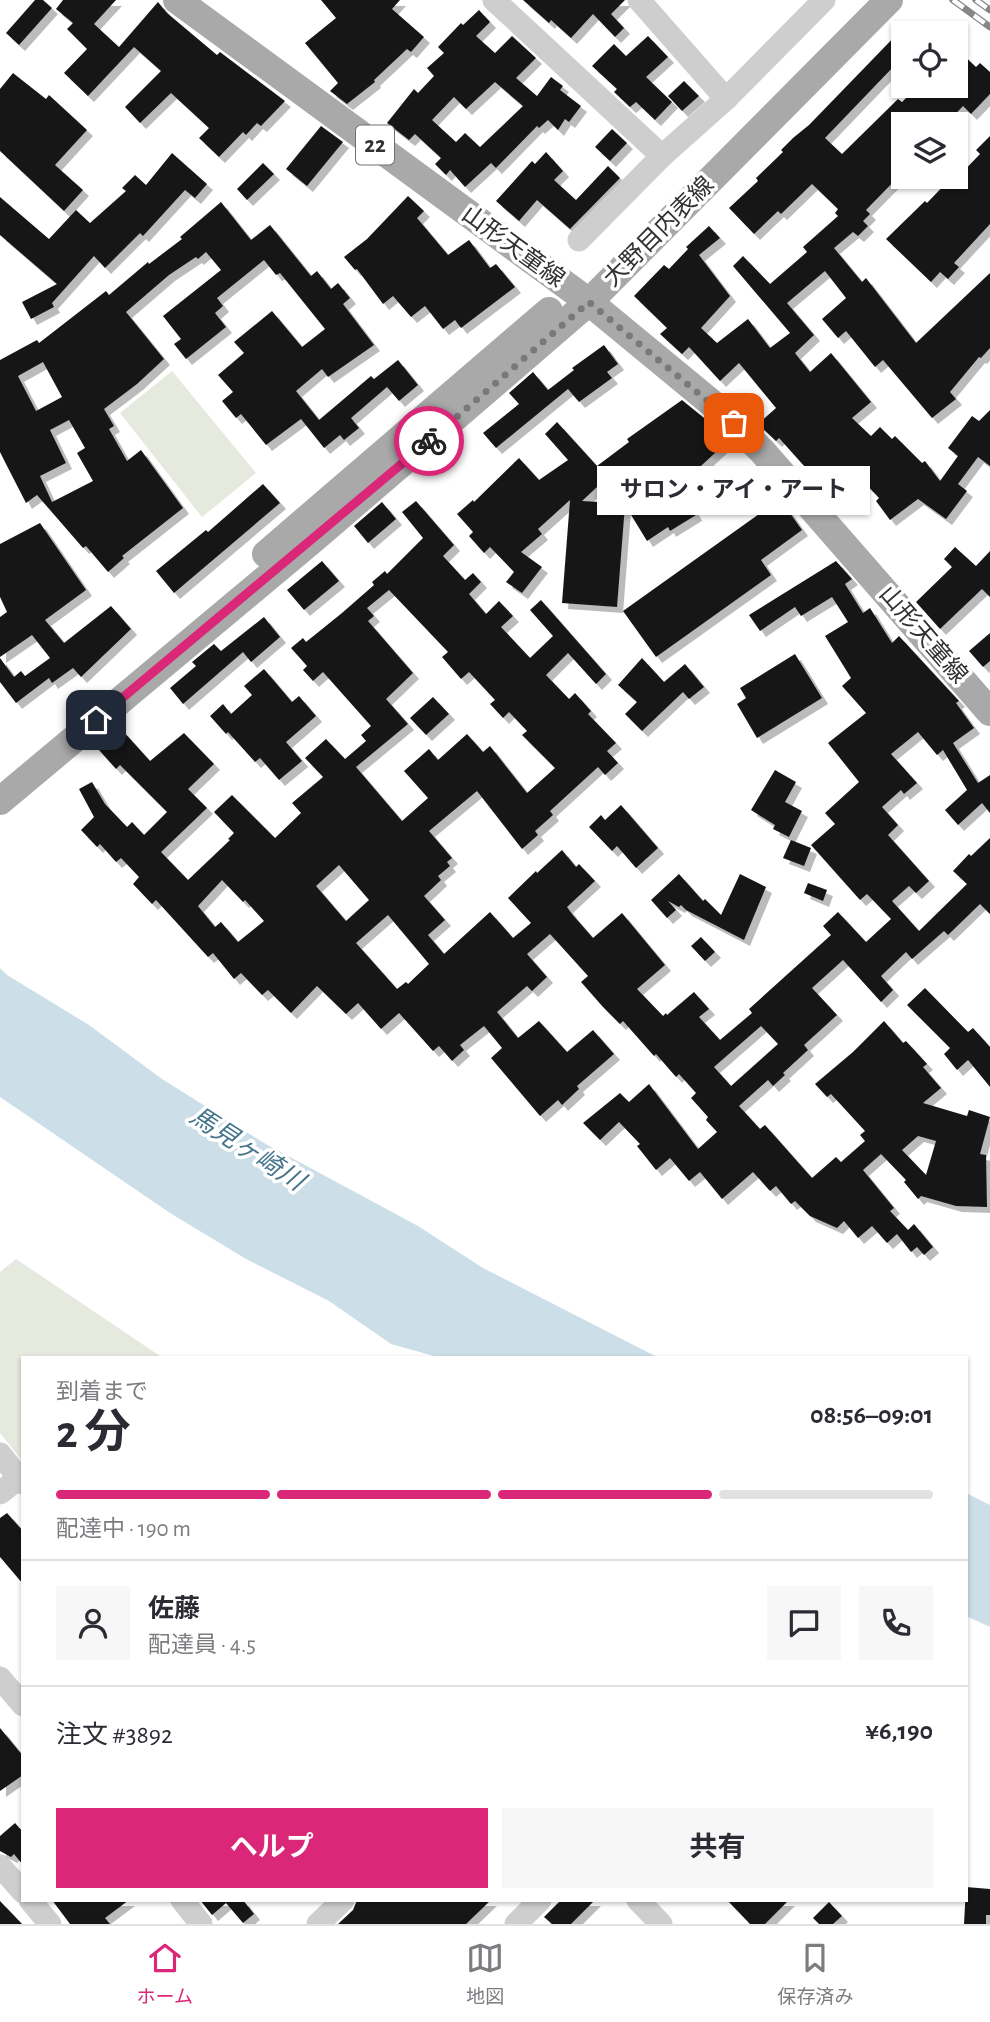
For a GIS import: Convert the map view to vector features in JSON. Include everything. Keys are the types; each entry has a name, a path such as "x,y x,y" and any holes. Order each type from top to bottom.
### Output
{"main road":[{"name":"山形天童線","path":"177,0 580,297 720,410 762,451 990,712"},
{"name":"大野目内表線","path":"580,297 651,216 862,0"},
{"name":"大野目内表線","path":"26,768 580,297 889,0"},
{"path":"0,780 26,768"},
{"path":"0,801 26,768"}],"street":[{"path":"494,0 663,156"},
{"path":"639,0 726,99"},
{"path":"579,240 663,156 726,99 824,0"},
{"path":"0,1454 21,1480 0,1493"},
{"path":"0,1678 21,1703"},
{"path":"0,1866 21,1890"},
{"path":"32,1902 50,1924"},
{"path":"184,1902 201,1924"},
{"path":"318,1924 341,1902"},
{"path":"516,1924 538,1902"},
{"path":"640,1902 661,1924"}],"shaded area":[{"path":"172,371 256,473 202,517 120,413"},
{"path":"16,1259 160,1356 21,1356 21,1459 0,1433 0,1272"}],"water":[{"name":"馬見ヶ崎川","path":"0,968 7,975 89,1025 162,1079 264,1143 418,1226 483,1268 655,1356 434,1356 391,1344 329,1301 246,1259 170,1213 0,1097"},
{"path":"968,1494 990,1505 990,1627 968,1617"}],"building":[{"path":"35,0 43,0 52,8 19,45 6,33"},
{"path":"63,0 116,0 94,24 119,47 158,2 167,13 217,55 220,52 285,101 261,126 257,123 246,135 243,132 219,157 199,138 209,128 171,93 140,123 125,107 161,71 134,47 88,96 64,73 87,49 67,29 73,23 56,9"},
{"path":"321,0 400,0 392,9 424,37 411,52 407,49 374,80 375,82 347,104 330,91 338,83 305,43 336,18"},
{"path":"523,0 625,0 611,14 624,28 615,37 593,14 571,38"},
{"path":"479,10 490,22 476,36 495,53 512,36 536,58 516,78 537,96 551,77 563,86 560,90 581,106 569,122 565,119 558,130 548,120 539,128 537,126 496,168 491,163 465,187 450,170 446,175 435,164 441,158 415,134 409,140 387,123 414,89 418,93 434,76 427,68 444,53 438,47 461,23 463,25","holes":["495,82 523,106 480,147 465,133 456,142 432,120 454,97 466,109"]},
{"path":"648,36 668,57 646,77 672,102 655,120 636,102 630,107 614,92 617,89 592,66 614,44 626,56"},
{"path":"891,40 891,69 825,138 842,154 898,99 902,102 906,98 968,98 968,59 976,67 980,63 990,72 990,94 971,114 963,106 957,112 891,112 891,184 866,210 870,214 863,221 868,226 858,236 853,232 834,248 862,282 866,278 916,343 990,273 990,348 950,392 956,399 932,418 883,360 875,367 846,331 838,338 822,319 846,298 825,271 787,303 814,335 795,353 810,372 831,353 871,402 852,418 871,436 880,427 892,439 895,436 922,463 925,461 940,481 958,456 948,448 972,416 979,421 990,410 990,466 978,457 958,484 967,491 946,519 918,499 890,520 876,501 879,498 858,476 829,502 810,481 814,477 779,438 776,441 758,424 776,408 739,363 720,381 689,347 682,354 660,334 667,328 634,296 664,265 669,269 688,249 686,247 709,226 720,238 699,255 730,296 701,328 717,343 748,319 770,348 790,333 733,266 743,256 770,284 807,252 803,247 838,216 835,213 838,209 812,184 781,214 778,211 754,234 729,208 758,181 756,178 783,152 781,150"},
{"path":"13,73 46,99 49,95 87,130 55,165 83,190 64,211 0,151 0,89"},
{"path":"684,81 699,96 682,111 668,96"},
{"path":"321,126 343,142 307,186 286,169"},
{"path":"612,129 627,143 610,161 595,147"},
{"path":"990,136 990,224 954,263 959,267 948,279 940,272 931,282 886,239 940,189 968,189 968,166 980,154 976,150"},
{"path":"546,152 563,171 554,180 576,200 608,166 620,178 570,229 537,200 519,221 496,201 532,161 535,164"},
{"path":"172,153 207,184 195,198 185,190 143,236 140,233 105,268 94,256 52,303 54,307 31,319 22,302 57,284 0,235 0,197 49,239 76,210 90,223 126,191 122,188 135,175 146,185"},
{"path":"263,163 274,174 247,200 237,189"},
{"path":"408,196 424,211 417,218 448,255 469,240 490,268 496,264 515,287 461,328 455,320 443,329 425,306 411,317 393,296 383,304 357,269 344,257 367,239"},
{"path":"221,202 251,240 270,225 311,276 317,271 331,289 338,283 350,298 343,304 374,345 328,377 322,369 296,391 319,420 371,376 374,379 398,360 418,385 399,401 387,387 351,418 359,428 344,440 340,435 324,448 301,419 266,445 241,414 236,418 222,401 233,392 218,375 244,353 234,342 272,311 302,347 325,329 280,273 276,275 264,260 217,298 223,306 215,313 226,327 186,359 174,344 181,339 163,316 221,270 206,252 198,259 196,257 169,275 126,312 164,359 104,409 114,426 109,429 127,461 141,450 183,508 122,556 124,558 108,572 86,546 83,548 37,495 26,503 6,464 0,452 0,360 37,340 39,343 106,291 109,295 148,262 149,264 182,239 180,237","holes":["43,362 62,397 36,411 18,376","69,420 85,448 77,453 93,481 52,502 40,476 66,463 50,430"]},
{"path":"604,345 618,364 607,372 612,378 579,402 568,389 496,448 483,433 519,404 509,393 533,372 548,390 574,370 572,368"},
{"path":"682,400 709,422 727,442 690,476 706,501 693,509 696,515 670,531 668,527 647,541 625,505 617,607 562,603 570,500 538,529 542,534 521,552 542,567 522,593 506,582 514,572 490,547 484,553 469,536 473,532 457,514 473,500 474,502 519,458 539,480 568,460 545,434 557,422 597,466 629,442 627,439","holes":["611,474 633,504 582,501"]},
{"path":"263,484 280,503 174,593 156,571 206,530 208,532"},
{"path":"780,499 802,530 761,560 771,575 656,657 623,611"},
{"path":"416,501 454,545 443,556 465,580 473,573 481,582 469,594 486,614 499,601 513,616 501,627 530,658 553,636 530,610 541,600 606,674 596,684 568,653 546,675 569,699 575,693 591,711 588,714 616,743 607,751 618,763 605,775 598,767 550,811 553,815 535,831 538,835 522,849 477,791 429,831 452,858 447,862 450,866 438,876 441,880 424,896 445,920 428,935 444,954 490,912 513,938 531,923 508,898 562,850 576,867 579,864 595,881 567,907 572,914 593,938 622,913 665,965 637,989 663,1016 694,992 709,1009 699,1017 720,1040 752,1013 749,1009 831,935 823,926 838,912 866,942 891,919 867,894 860,900 811,845 835,824 825,813 859,782 828,743 866,713 842,686 851,678 825,636 848,622 832,597 801,616 795,607 760,631 749,615 836,561 852,579 845,584 863,613 870,608 892,643 899,636 959,701 956,703 974,728 953,743 978,783 990,775 990,813 982,803 958,825 945,810 967,790 943,750 937,755 918,732 891,754 917,783 904,794 901,790 882,807 898,825 888,835 929,881 916,893 909,886 892,901 919,931 967,884 953,871 990,838 990,914 980,904 948,935 944,931 912,959 906,952 881,976 893,990 881,1002 843,960 812,988 837,1015 804,1045 808,1050 783,1073 785,1075 773,1086 768,1080 739,1106 760,1129 765,1125 812,1178 836,1157 841,1162 865,1141 860,1135 865,1131 831,1094 827,1097 815,1084 884,1021 903,1043 906,1041 927,1064 923,1067 941,1088 923,1103 967,1116 969,1110 990,1117 980,1154 986,1155 987,1207 956,1206 921,1196 918,1199 904,1182 906,1180 881,1154 863,1170 894,1208 890,1211 908,1230 914,1224 933,1247 924,1255 917,1247 911,1252 897,1234 887,1243 872,1226 858,1238 844,1221 837,1228 810,1216 795,1201 791,1204 776,1186 770,1191 753,1172 722,1199 700,1172 689,1181 670,1158 656,1170 637,1146 640,1144 619,1122 600,1140 583,1123 620,1093 629,1102 649,1084 698,1149 717,1132 691,1098 696,1093 679,1074 676,1077 656,1054 654,1056 623,1021 620,1024 603,1007 581,982 588,976 550,934 527,954 547,977 532,991 527,986 497,1012 518,1038 539,1021 567,1052 593,1030 614,1054 577,1086 579,1089 562,1105 558,1100 540,1116 491,1058 502,1048 484,1026 460,1045 464,1050 452,1061 439,1046 433,1051 399,1013 381,1029 358,1003 346,1014 317,986 291,1013 268,990 262,995 241,973 234,979 213,953 208,957 156,900 152,904 133,884 139,877 121,858 116,862 100,844 97,847 81,830 94,817 79,789 92,782 105,804 127,827 132,822 144,835 167,812 120,765 116,769 99,750 122,730 150,761 184,733 214,764 188,789 207,808 161,852 188,880 234,833 214,812 232,795 275,838 301,813 292,803 323,777 305,758 326,739 345,759 366,741 361,735 371,726 323,672 313,681 303,670 307,666 291,648 303,638 306,642 342,613 374,585 372,582 385,571 387,574 423,538 402,512","holes":["389,590 448,652 442,657 461,679 469,672 495,700 490,704 503,718 509,712 527,731 522,735 555,768 527,793 490,746 483,752 467,734 438,760 429,749 404,771 428,798 402,821 356,767 408,724 386,699 413,673 368,621 374,616 367,608","339,865 369,900 346,921 316,886","222,880 264,921 238,942 221,922 215,927 198,906","388,915 429,964 408,984 406,982 397,989 356,943","761,1026 778,1044 731,1086 714,1067","918,1136 936,1141 926,1175 902,1150"]},
{"path":"382,502 396,519 368,543 354,526"},
{"path":"40,523 86,590 45,620 64,643 111,606 131,629 81,677 73,668 52,683 49,678 16,703 0,682 0,658 14,677 21,671 25,676 50,658 32,635 0,657 0,617 7,612 0,597 0,544"},
{"path":"955,547 976,566 990,551 990,597 982,589 940,629 916,602 952,567 944,559"},
{"path":"322,561 339,581 304,610 287,590"},
{"path":"264,617 280,637 251,662 243,652 183,704 170,688 196,666 192,662 214,644 221,651"},
{"path":"990,633 990,661 983,667 969,651"},
{"path":"795,654 822,698 757,738 737,704 746,698 740,688"},
{"path":"642,658 664,682 685,664 704,687 689,699 683,692 642,731 625,714 637,702 618,685"},
{"path":"264,669 292,702 299,696 316,716 286,742 302,761 279,780 260,758 255,762 210,716 223,704 231,714 252,695 244,686"},
{"path":"433,697 449,714 426,735 410,718"},
{"path":"775,770 796,782 785,802 802,811 789,837 773,829 775,825 751,810"},
{"path":"621,805 658,848 636,868 617,846 612,851 589,827 601,815 605,820"},
{"path":"791,840 811,848 804,866 783,858"},
{"path":"679,874 703,901 705,899 721,915 740,874 766,887 744,940 681,905 679,907 668,901 676,910 667,918 651,900"},
{"path":"808,883 827,890 823,901 804,893"},
{"path":"701,937 715,952 705,961 691,946"},
{"path":"925,988 968,1032 973,1028 990,1047 990,1087 968,1060 957,1070 944,1054 950,1048 907,1005"},
{"path":"7,1513 21,1529 21,1582 0,1557 0,1518"},
{"path":"0,1728 21,1754 21,1776 0,1791"},
{"path":"15,1823 21,1830 21,1863 14,1854 11,1857 0,1851 0,1836"},
{"path":"968,1887 990,1889 990,1915 986,1915 986,1924 964,1924"},
{"path":"0,1901 22,1924 0,1924"},
{"path":"54,1902 126,1902 105,1918 110,1924 70,1924"},
{"path":"202,1902 245,1902 254,1914 243,1923 226,1903 212,1915"},
{"path":"356,1902 489,1902 466,1924 338,1924 353,1910"},
{"path":"559,1902 593,1902 571,1924 552,1924 544,1917"},
{"path":"729,1902 787,1902 765,1924 750,1924"},
{"path":"829,1902 842,1916 833,1924 819,1924 813,1918"}],"railway":[{"path":"953,0 990,27"},
{"path":"976,0 990,10"}],"way so far":[{"path":"429,441 589,302 734,423"}],"place":[{"name":"サロン・アイ・アート","path":"734,423"}],"route":[{"path":"96,720 429,441"}]}
